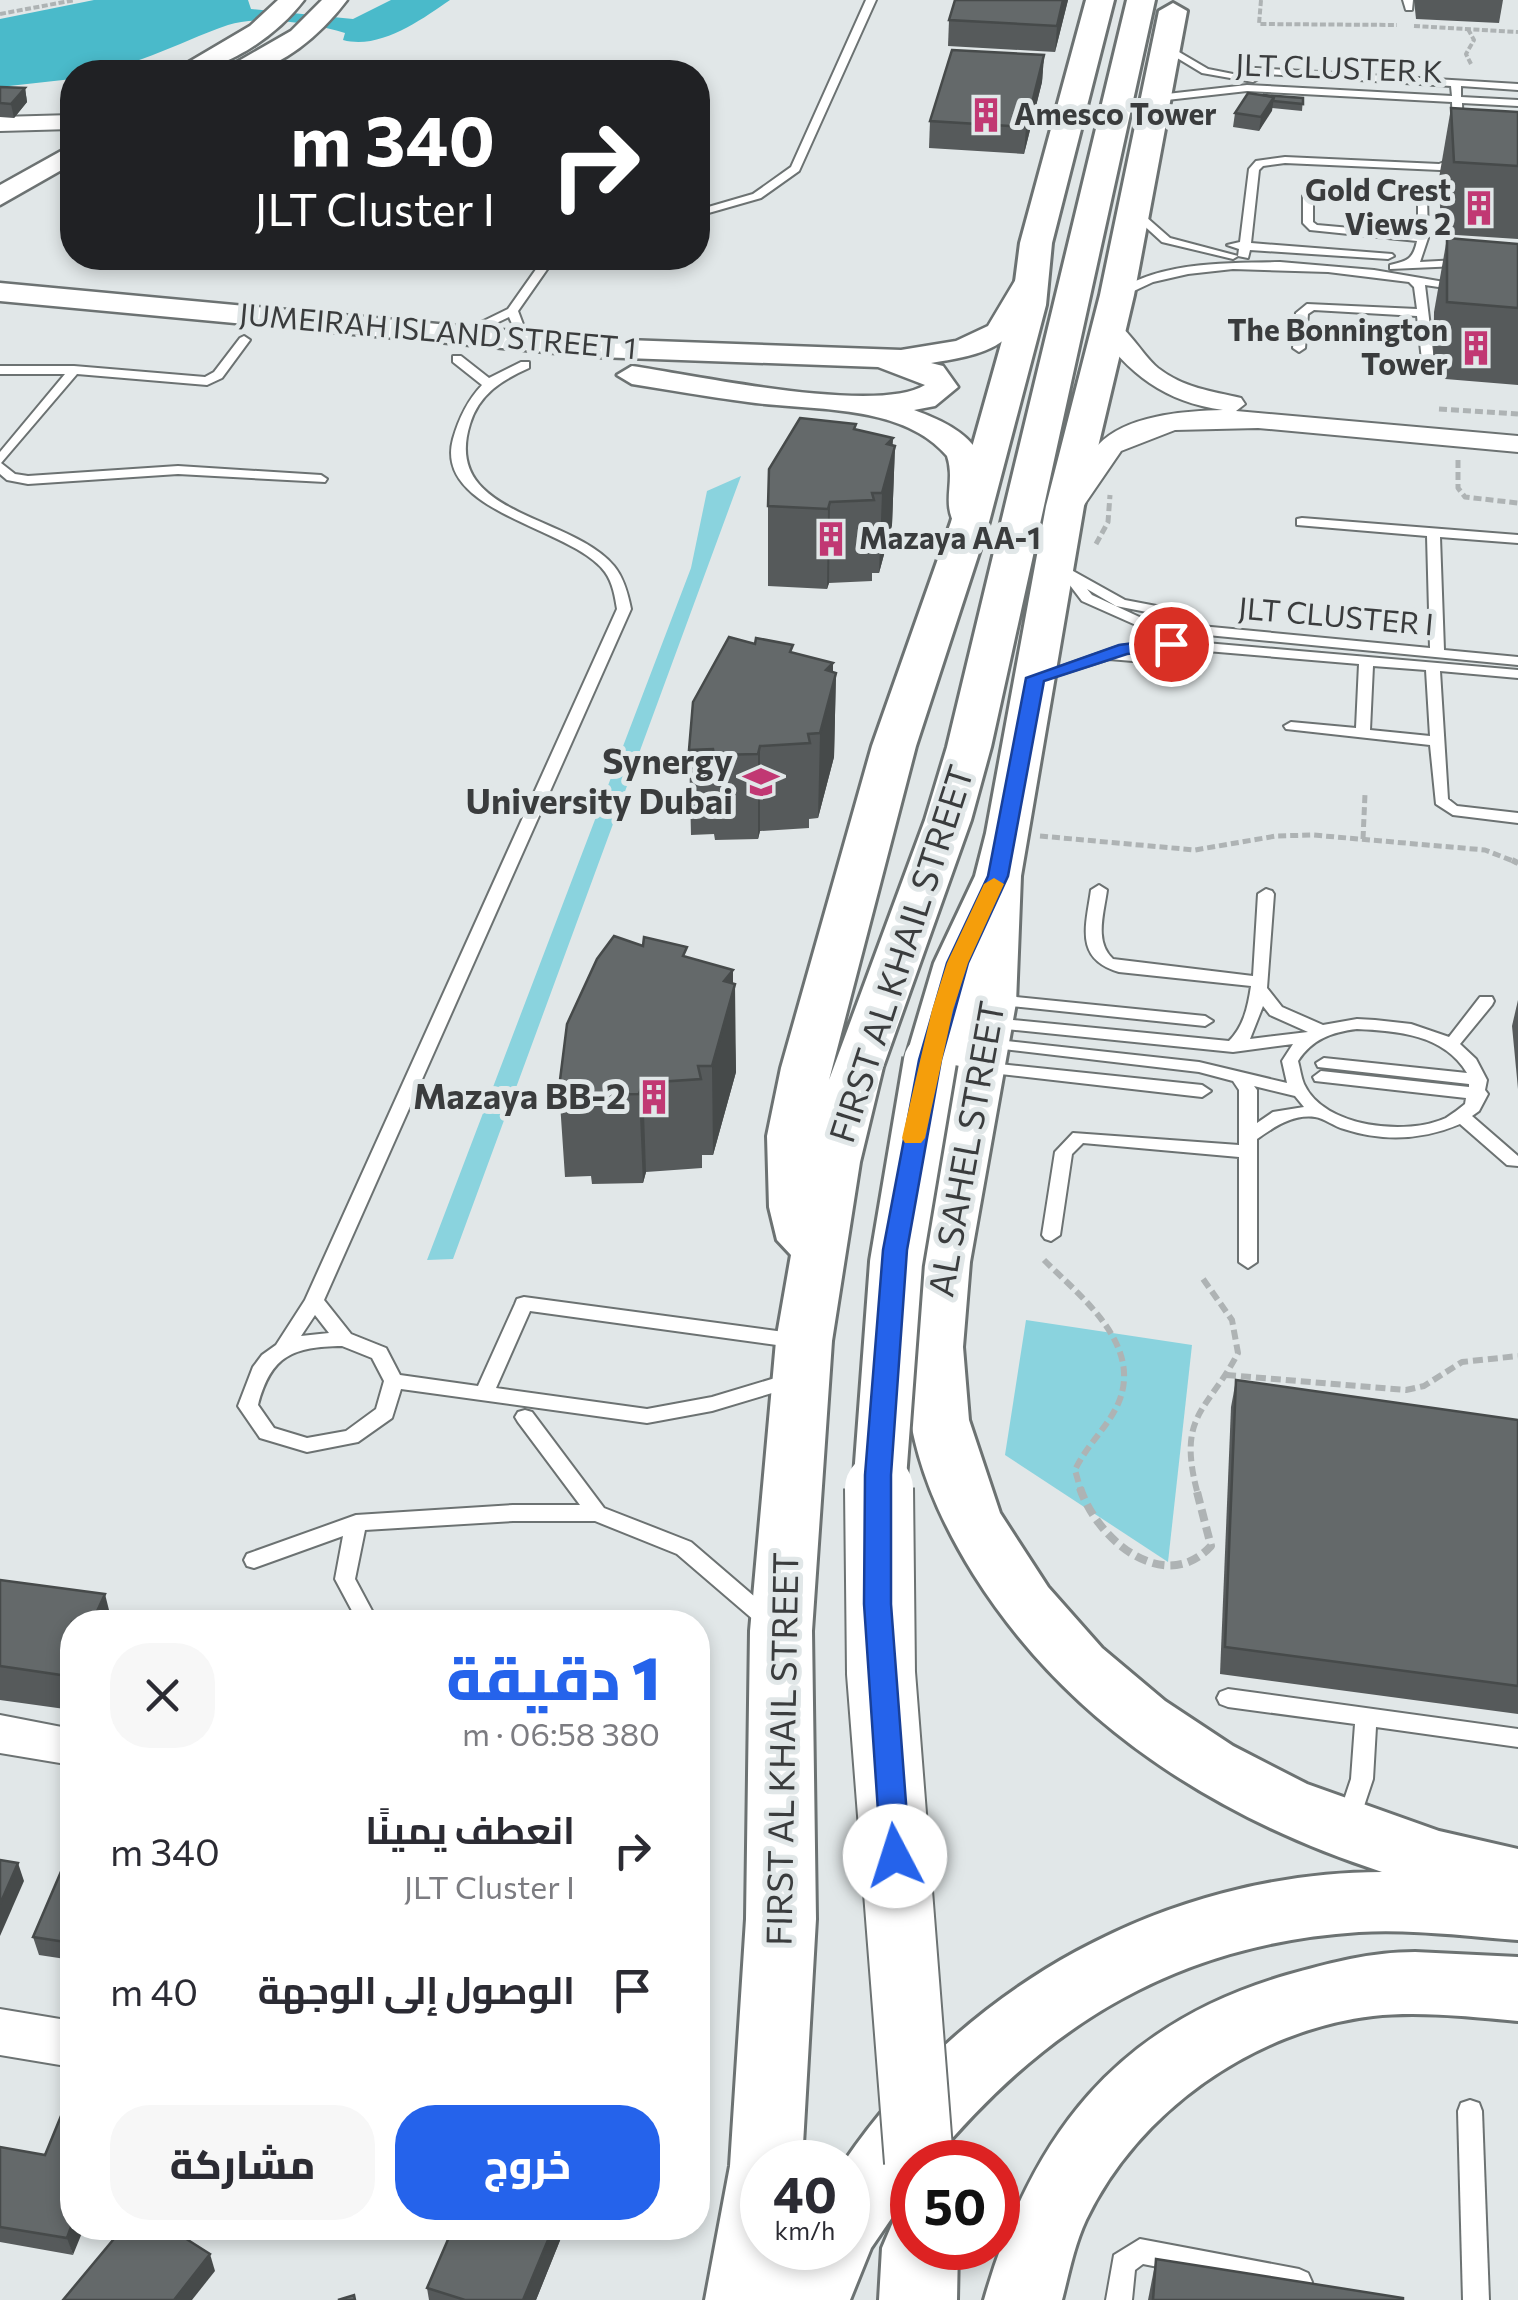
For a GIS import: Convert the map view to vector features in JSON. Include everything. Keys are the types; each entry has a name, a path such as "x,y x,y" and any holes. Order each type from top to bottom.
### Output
{"main road":[{"path":"814,1283 796,1208 793,1136 806,1068 894,746 970,522 1029,305 1036,243 1100,0"},
{"name":"FIRST AL KHAIL STREET","path":"765,2140 780,1918 781,1631 802,1359 834,1162 858,1067 948,820 969,746 1141,0"},
{"name":"FIRST AL KHAIL STREET","path":"918,2140 915,2053 885,1743 878,1604 878,1475 895,1250 976,1038 958,963 1016,855 1035,678 1072,561 1065,506 1112,310 1139,218 1158,98 1172,52 1175,0"},
{"name":"AL SAHEL STREET","path":"1016,855 976,1038 949,1213 935,1351 940,1420 967,1510 998,1566 1039,1622 1126,1706 1202,1760 1344,1831 1406,1852 1518,1878"},
{"path":"870,2188 911,2129 960,2072 1016,2022 1076,1981 1142,1949 1212,1925 1283,1909 1358,1902 1518,1910"},
{"path":"1023,2300 1030,2262 1071,2172 1129,2098 1201,2040 1286,2004 1377,1984 1518,1989"},
{"path":"744,2300 748,2270"},
{"path":"810,2300 823,2270"},
{"path":"918,2300 919,2270"}],"street":[{"path":"205,60 259,30 290,2"},
{"path":"257,60 300,36 333,2"},
{"path":"1,124 60,123"},
{"path":"1,124 28,132 32,146 60,130"},
{"path":"0,197 60,160"},
{"path":"0,268 65,300"},
{"path":"878,359 945,354 999,332 1011,320 1032,275"},
{"name":"JUMEIRAH ISLAND STREET 1","path":"0,292 536,354 848,403"},
{"path":"1112,310 1136,366 1185,408"},
{"name":"JUMEIRAH ISLAND STREET 1","path":"20,321 244,340 459,347"},
{"name":"JUMEIRAH ISLAND STREET 1","path":"536,354 878,359"},
{"path":"848,403 913,404 938,394 943,387 932,373 878,359"},
{"path":"1134,401 1155,392 1185,408 1234,420 1517,440"},
{"path":"848,403 902,417 956,447 967,466 961,505 970,522"},
{"path":"1065,506 1085,492 1099,457 1114,444 1185,408"},
{"path":"0,1734 60,1744"},
{"path":"0,2032 60,2042"}],"lane":[{"path":"710,209 757,196 795,168 870,0"},
{"name":"JLT CLUSTER K","path":"1172,52 1205,72 1235,78 1518,100"},
{"path":"1456,95 1470,84 1518,87"},
{"name":"JLT CLUSTER K","path":"1158,98 1268,88 1313,98 1456,95"},
{"path":"1456,95 1518,111"},
{"path":"1450,166 1459,159 1456,95"},
{"path":"1245,251 1254,169 1376,175 1389,172 1390,165 1450,166 1468,172"},
{"path":"1308,196 1308,223 1314,228 1423,240 1466,258"},
{"path":"1410,273 1423,240 1423,198"},
{"path":"1139,218 1182,247 1245,251 1410,273 1468,295 1442,298 1424,310 1311,306 1302,313 1299,348"},
{"path":"1245,251 1295,247 1388,256"},
{"path":"1112,310 1163,273 1232,264 1410,273 1466,258"},
{"path":"1452,286 1447,274 1466,258"},
{"path":"486,382 459,347 512,310 540,270"},
{"path":"1163,273 1389,286"},
{"path":"1410,273 1419,284 1428,360"},
{"path":"284,1348 313,1339 344,1338 378,1353 394,1381 384,1413 351,1438 306,1445 267,1433 248,1406 254,1374 284,1348 314,1301 624,609 620,586 607,566 584,548 478,493 460,472 454,451 486,382 536,354 512,310"},
{"path":"0,370 74,370 207,380 218,375 244,340"},
{"path":"74,370 0,467 28,480 178,470 322,479"},
{"path":"1302,522 1518,539"},
{"path":"1433,532 1440,796 1446,806 1518,818"},
{"path":"1072,561 1122,603 1193,616"},
{"name":"JLT CLUSTER I","path":"1072,561 1087,598 1145,625 1435,660 1518,674"},
{"name":"JLT CLUSTER I","path":"1035,678 1104,655 1171,644 1366,660 1518,662"},
{"path":"1104,655 1192,662"},
{"path":"1363,733 1366,660"},
{"path":"1291,726 1437,741"},
{"path":"1099,890 1093,950 1100,961 1260,986 1276,1010 1315,1034"},
{"path":"1233,1047 1248,1033 1260,986 1266,894"},
{"path":"976,1038 1068,1001 1205,1021"},
{"path":"1451,1045 1486,1001"},
{"path":"976,1038 1233,1047 1357,1024 1394,1026 1418,1030 1451,1045 1464,1056 1479,1087"},
{"path":"1297,1091 1290,1061 1315,1034"},
{"path":"976,1038 1238,1075 1297,1091 1318,1111 1349,1124 1406,1132 1428,1131 1463,1118 1479,1087"},
{"path":"976,1038 1054,1082 1138,1092 1202,1091"},
{"path":"1322,1070 1479,1087"},
{"path":"1238,1075 1248,1090 1248,1262"},
{"path":"1051,1235 1064,1152 1079,1137 1250,1144 1279,1116 1318,1111"},
{"path":"1463,1118 1512,1160"},
{"path":"314,1301 344,1338"},
{"path":"484,1393 524,1304 802,1359"},
{"path":"394,1381 647,1416 712,1404 802,1359"},
{"path":"524,1416 596,1514"},
{"path":"254,1560 356,1523 513,1513 596,1514 684,1548 781,1631"},
{"path":"356,1523 345,1580 361,1610"},
{"path":"1228,1698 1518,1738"},
{"path":"1344,1831 1362,1779 1366,1718"},
{"path":"1470,2110 1476,2300"},
{"path":"1120,2300 1123,2264 1140,2251 1333,2289"}],"path":[{"path":"0,14 76,0"},
{"path":"1261,0 1259,24 1320,28 1334,21 1518,32"},
{"path":"1468,28 1467,34 1474,40 1466,54 1476,72 1470,84"},
{"path":"1428,409 1518,414"},
{"path":"1471,455 1458,454 1460,493 1482,502 1518,504"},
{"path":"1072,561 1108,522 1109,486"},
{"path":"1364,839 1365,794"},
{"path":"1046,837 1049,817"},
{"path":"1016,855 1046,837 1195,850 1294,834 1485,850 1518,863"},
{"path":"1016,855 1046,837"},
{"path":"1044,1260 1100,1319 1124,1359 1126,1380 1120,1402 1075,1470 1092,1515 1116,1544 1132,1556 1174,1568 1192,1565 1211,1546 1193,1484 1191,1436 1197,1414 1238,1353 1238,1336 1232,1320 1201,1276"},
{"path":"1225,1375 1406,1390 1424,1386 1462,1362 1518,1356"}],"shaded area":[{"path":"94,0 248,0 251,9 353,19 391,0 450,0 400,31 371,41 343,40 345,33 303,23 241,22 138,60 60,60 60,80 0,87 0,19"},
{"path":"741,476 453,1259 427,1260 691,568 707,491"},
{"path":"1026,1320 1192,1345 1168,1562 1005,1455"}],"building":[{"path":"955,0 1063,0 1057,26 949,20"},
{"path":"952,50 1044,55 1026,127 930,121"},
{"path":"0,87 25,88 11,104 0,103"},
{"path":"1248,93 1274,97 1261,117 1235,113"},
{"path":"1263,95 1303,98 1303,104 1273,101 1274,97"},
{"path":"1451,108 1518,112 1518,166 1454,162"},
{"path":"1447,238 1518,244 1518,308 1447,302"},
{"path":"800,418 856,424 854,429 893,438 887,444 895,446 882,493 872,493 874,500 830,502 828,509 768,506 769,469"},
{"path":"729,637 755,644 756,638 793,645 790,652 833,663 826,670 836,673 820,733 808,734 810,743 760,746 758,754 714,755 713,749 689,750 693,702"},
{"path":"614,936 643,946 644,937 687,947 683,956 733,970 724,981 735,984 712,1066 698,1066 701,1079 643,1083 639,1094 587,1095 586,1087 559,1088 567,1024 597,959"},
{"path":"1236,1380 1518,1420 1518,1686 1225,1647"},
{"path":"0,1580 105,1594 98,1610 60,1610 60,1675 0,1666"},
{"path":"0,1860 18,1863 0,1904"},
{"path":"60,1874 60,1941 33,1937"},
{"path":"60,2118 60,2237 0,2227 0,2147 45,2155"},
{"path":"113,2240 188,2240 210,2254 174,2300 63,2300"},
{"path":"448,2240 548,2240 523,2300 465,2300 427,2288"},
{"path":"1156,2259 1403,2298 1403,2300 1153,2300"}],"slow traffic":[{"path":"913,1138 942,1010 976,918 994,884"}],"place":[{"name":"Amesco Tower","path":"986,115"},
{"name":"Gold Crest Views 2","path":"1479,208"},
{"name":"The Bonnington Tower","path":"1476,348"},
{"name":"Mazaya AA-1","path":"831,539"},
{"name":"Synergy University Dubai","path":"761,782"},
{"name":"Mazaya BB-2","path":"654,1097"}],"route":[{"path":"895,1856 878,1604 878,1475 895,1250 910,1151 930,1060 958,963 998,876 1035,678 1125,649 1171,644"}]}
